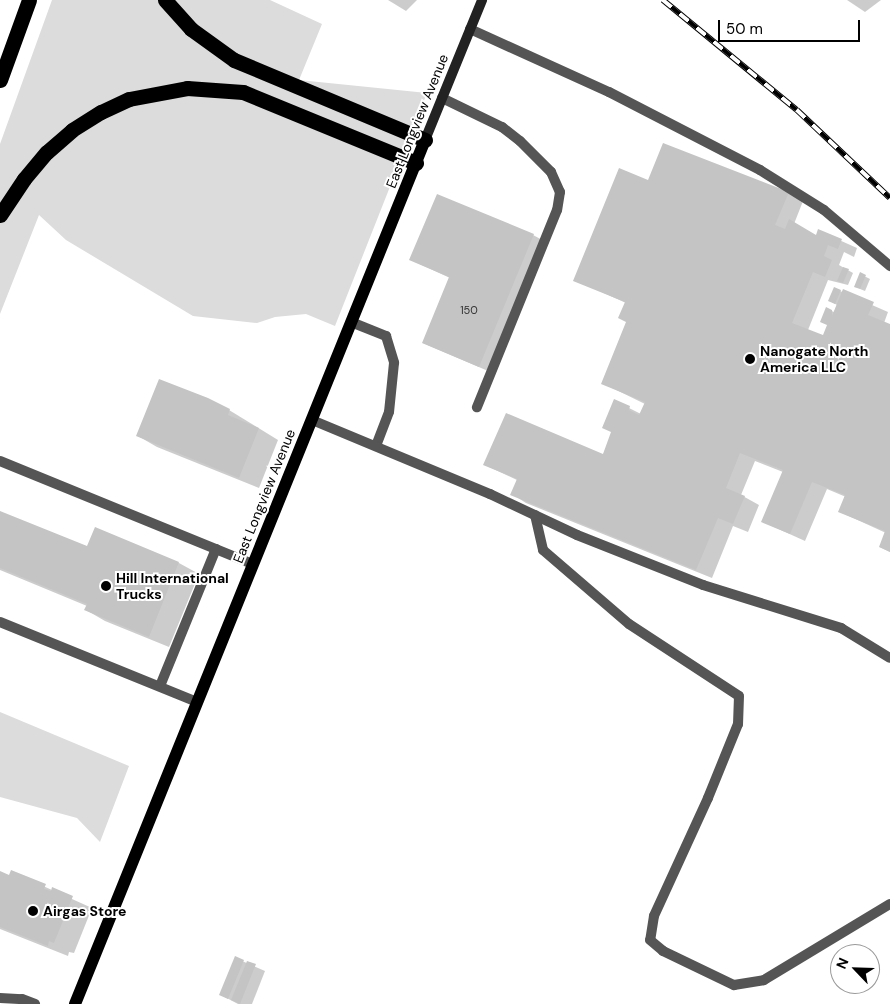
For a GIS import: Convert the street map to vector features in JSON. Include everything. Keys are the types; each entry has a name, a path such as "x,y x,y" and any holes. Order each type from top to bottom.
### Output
{"highway":[{"path":"0,80 29,0"},
{"path":"165,0 191,29 234,60 425,140"},
{"path":"0,215 24,179 47,152 72,130 101,112 129,100 187,88 217,89 252,95 416,163"}],"main road":[{"name":"East Longview Avenue","path":"75,1004 482,0"}],"lane":[{"path":"470,29 609,92 760,170 824,210 890,266"},
{"path":"442,98 502,127 520,141 551,172 560,192 557,210 477,407"},
{"path":"351,322 386,336 394,363 389,412 376,446"},
{"path":"312,420 535,514 577,535 703,585 841,628 890,658"},
{"path":"0,461 253,564"},
{"path":"535,514 542,550 629,624 739,696 738,724 708,798 654,916 650,940 663,951 734,985 764,980 890,904"},
{"path":"160,686 216,549"},
{"path":"0,622 197,702"},
{"path":"0,998 22,999 35,1004"}],"shaded area":[{"path":"52,0 270,0 322,24 299,80 427,93 335,326 306,314 275,317 257,323 193,316 66,240 39,215 0,314 0,144"},
{"path":"0,712 129,766 100,842 77,818 0,797"}],"building":[{"name":"Nanogate North America LLC","path":"663,143 789,192 775,225 785,229 789,219 816,235 818,229 842,239 838,249 828,245 824,256 832,260 825,277 813,272 792,323 823,335 827,325 820,322 826,307 832,310 832,316 843,289 874,302 868,315 890,324 890,552 879,547 885,531 838,512 845,495 812,482 790,534 761,522 783,470 740,453 726,488 745,496 733,524 718,518 696,570 510,495 517,479 483,465 506,413 603,454 611,432 602,428 614,399 630,406 629,410 639,415 645,402 601,384 626,322 618,318 625,302 573,281 619,168 648,180"},
{"path":"437,194 534,234 479,367 422,343 449,277 409,260"},
{"path":"843,267 849,269 843,283 837,281"},
{"path":"860,272 866,275 860,289 854,287"},
{"path":"834,287 841,290 835,304 828,301"},
{"path":"159,379 208,398 230,409 228,415 259,428 239,478 136,436"},
{"name":"Hill International Trucks","path":"0,511 87,546 95,527 179,562 149,637 84,610 87,604 0,568"},
{"name":"Airgas Store","path":"11,870 46,884 44,889 51,891 52,887 73,896 54,943 49,941 48,946 0,927 0,871 9,875"},
{"path":"235,956 244,960 228,999 219,995"},
{"path":"247,961 256,964 240,1004 231,1000"}],"railway":[{"path":"663,0 797,110 890,198"}],"place":[{"name":"Nanogate North America LLC","path":"750,359"},
{"name":"Hill International Trucks","path":"106,586"},
{"name":"Airgas Store","path":"33,911"}]}
